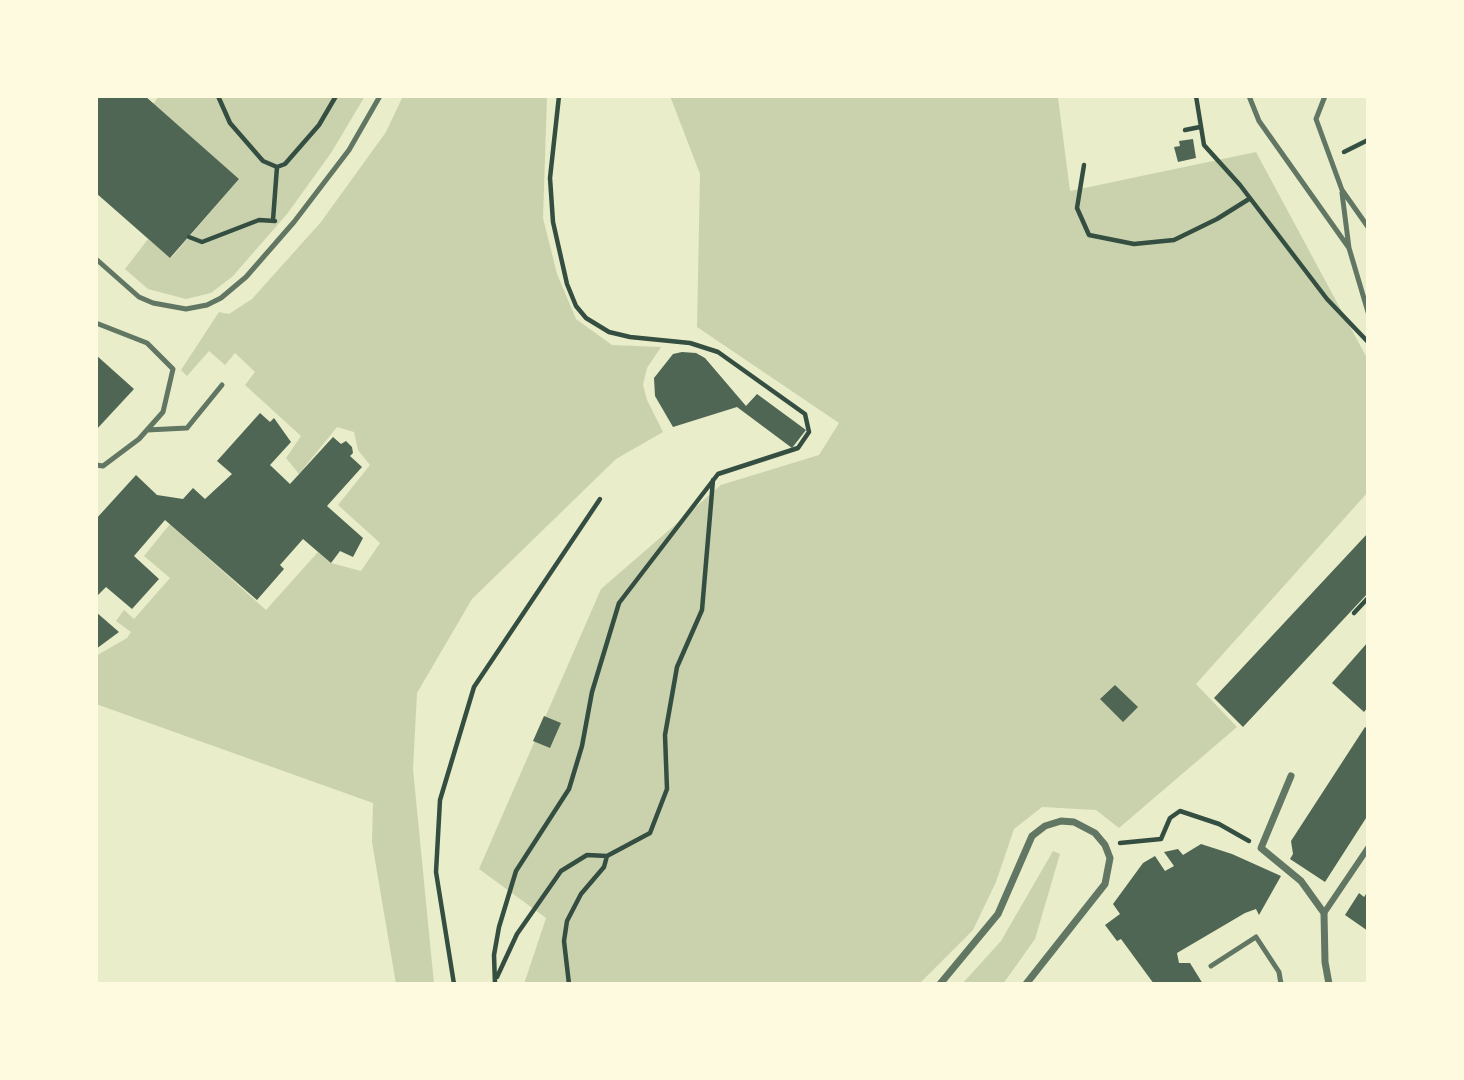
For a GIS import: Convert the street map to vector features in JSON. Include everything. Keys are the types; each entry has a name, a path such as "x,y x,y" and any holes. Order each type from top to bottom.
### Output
{"street":[{"path":"1291,776 1261,848 1301,881 1324,913 1325,962 1329,984"},
{"path":"940,984 998,914 1032,836 1045,826 1061,821 1074,822 1095,833 1105,845 1110,858 1105,884 1026,984"},
{"path":"1324,913 1368,848"}],"lane":[{"path":"96,259 139,297 153,303 171,308 207,305 221,298 246,276 287,230 349,150 380,96"},
{"path":"1249,96 1259,121 1349,248"},
{"path":"1325,96 1316,119 1342,190 1349,248 1368,312"},
{"path":"1342,190 1368,227"},
{"path":"96,270 107,268"},
{"path":"96,323 147,343 173,369 163,412 147,430 103,466 96,465"},
{"path":"147,430 187,428 222,385"},
{"path":"1211,966 1256,937 1279,972 1281,984"}],"path":[{"path":"218,96 230,123 263,161 277,167 285,164 319,125 336,96"},
{"path":"495,982 494,955 499,927 516,871 569,789 582,746 592,692 619,603 718,474 797,448 809,432 805,414 718,352 690,343 630,337 609,332 586,318 576,306 567,284 552,222 550,178 559,96"},
{"path":"1196,96 1204,145 1327,299 1368,342"},
{"path":"1185,130 1200,127"},
{"path":"1343,152 1368,140"},
{"path":"1084,165 1077,208 1089,236 1134,244 1174,240 1217,219 1249,199"},
{"path":"273,220 277,167"},
{"path":"189,237 202,242 259,220 273,220 287,230"},
{"path":"495,982 517,934 561,871 587,855 607,856 650,833 667,789 665,735 677,667 702,610 713,479"},
{"path":"454,984 436,872 440,800 474,687 600,499"},
{"path":"1354,613 1368,597"},
{"path":"1105,845 1161,839 1170,818 1180,811 1219,824 1261,848"},
{"path":"569,984 564,941 567,921 581,894 604,867 607,856"}],"green space":[{"path":"159,96 365,96 331,153 287,214 233,276 211,293 186,299 148,289 125,269 148,239 171,258 239,179 153,104"},
{"path":"403,96 547,96 543,218 557,274 576,319 612,345 661,347 647,368 643,385 647,400 663,432 616,459 472,599 417,693 413,769 434,984 396,984 372,842 373,803 96,704 96,656 127,638 131,632 116,621 124,610 134,619 170,578 144,556 170,524 266,610 318,552 331,563 361,571 380,543 338,505 370,465 358,450 354,432 337,427 299,474 286,458 301,436 245,385 255,372 235,353 225,365 209,351 187,376 181,370 219,312 229,314 252,299 321,222 386,132"},
{"path":"670,96 1062,96 1058,98 1070,191 1256,152 1368,360 1368,492 1196,684 1237,727 1119,828 1096,810 1042,807 1014,829 996,882 973,930 919,984 524,984 546,918 479,869 601,589 721,485 819,455 839,423 697,327 700,174"},
{"path":"1053,851 1060,854 1035,939 1003,984 962,984 1001,941"}],"building":[{"path":"96,96 145,96 239,179 170,258 96,193"},
{"path":"1193,139 1196,158 1178,162 1174,147 1180,146 1179,141"},
{"path":"696,353 705,358 746,406 757,394 806,430 792,448 737,407 673,427 655,396 654,378 673,354"},
{"path":"96,355 134,389 96,430"},
{"path":"260,413 270,422 274,418 291,442 270,465 290,484 333,437 341,444 346,441 352,447 353,453 350,456 362,467 327,506 363,538 353,557 340,551 331,563 303,539 280,565 284,569 257,600 165,520 134,556 159,579 132,609 106,587 96,597 96,519 136,475 157,495 183,499 193,488 205,499 232,474 217,461"},
{"path":"1368,533 1368,593 1243,727 1214,698"},
{"path":"96,612 119,632 96,649"},
{"path":"1368,642 1368,707 1364,712 1332,683"},
{"path":"1115,685 1138,707 1123,722 1100,699"},
{"path":"544,716 561,723 550,748 533,741"},
{"path":"1365,727 1368,729 1368,815 1325,882 1290,859 1293,854 1291,841"},
{"path":"1201,844 1232,854 1281,876 1259,915 1256,909 1245,913 1177,953 1179,963 1190,963 1203,984 1154,984 1121,939 1117,941 1105,925 1120,914 1113,904 1143,863 1155,856 1165,871 1174,866 1164,852 1178,849 1183,855"},
{"path":"1368,891 1368,931 1345,915 1359,893 1364,897"}]}
